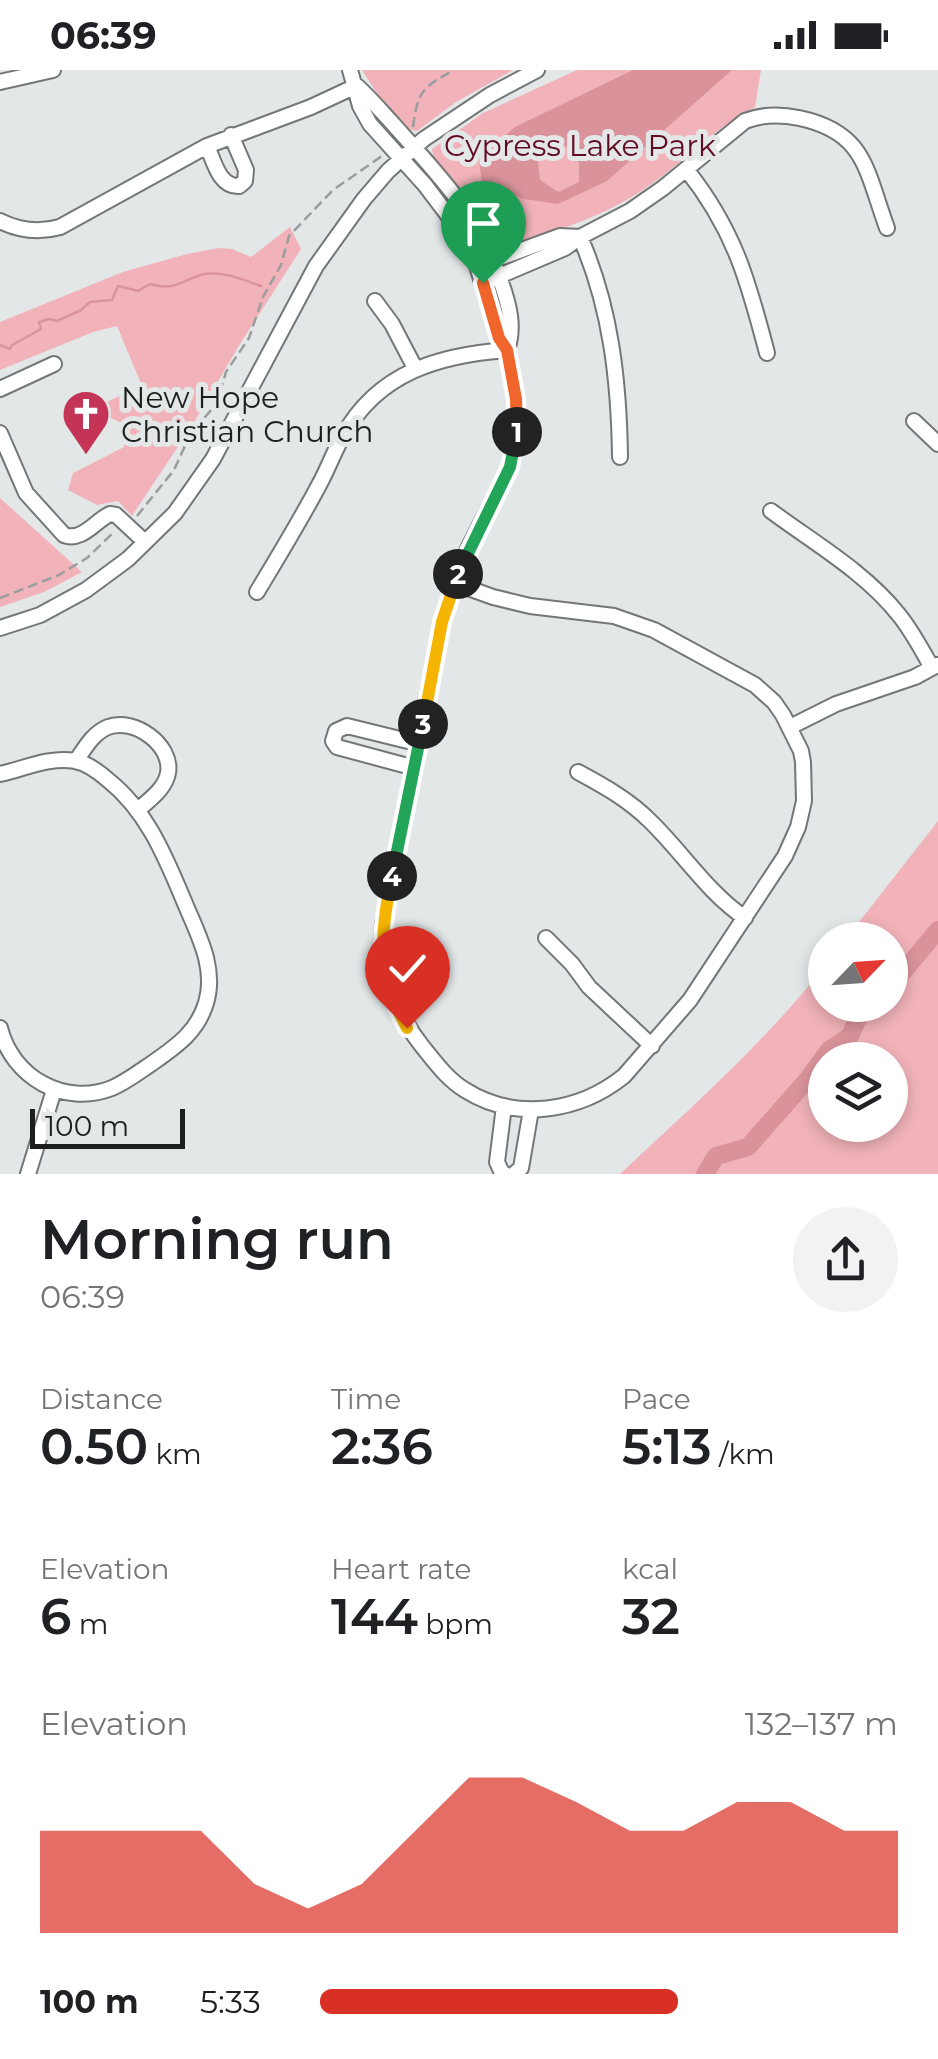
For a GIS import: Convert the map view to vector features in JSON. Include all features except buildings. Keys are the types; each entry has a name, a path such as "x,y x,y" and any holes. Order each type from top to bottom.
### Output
{"street":[{"path":"0,82 53,70"},
{"path":"350,70 360,106 370,124 447,214 476,266 499,338 507,350 518,414 510,467 469,547 454,583 442,622 383,924 383,962 388,986 407,1028 443,1072 477,1097 531,1110 572,1104 600,1093 624,1076 690,1000 785,856 802,814 803,762 790,727 774,702 755,684 654,630 614,616 530,606 454,583"},
{"path":"0,628 40,615 86,590 128,559 175,513 199,481 316,266 395,154 538,70"},
{"path":"0,221 24,230 60,227 207,146 356,86"},
{"path":"356,86 462,204 499,277 511,319 507,350"},
{"path":"483,283 565,248 630,211 744,122 777,114 820,122 849,140 862,158 887,228"},
{"path":"207,146 224,182 239,186 246,180 246,170 231,135"},
{"path":"686,169 728,230 749,284 766,353"},
{"path":"476,266 560,236 580,237"},
{"path":"580,237 595,274 608,326 620,408 620,458"},
{"path":"375,301 415,368"},
{"path":"257,592 352,422 379,392 415,368 462,355 507,350"},
{"path":"0,389 54,364"},
{"path":"914,421 938,444"},
{"path":"0,434 26,494 66,537 79,536 105,515 114,514 145,542"},
{"path":"770,511 882,596 935,667 825,709 790,727"},
{"path":"76,761 92,737 108,727 125,724 140,730 164,750 168,775 160,790 138,810"},
{"path":"414,768 337,747 332,741 336,731 347,726 420,744"},
{"path":"0,774 48,762 76,761 105,777 138,810 163,851 206,954 210,977 207,1000 197,1024 182,1042 122,1083 90,1093 54,1090 39,1083 7,1049 0,1028"},
{"path":"578,772 627,800 716,896 745,918"},
{"path":"546,938 652,1046"},
{"path":"28,1174 54,1090"},
{"path":"504,1106 496,1162 505,1174"},
{"path":"514,1174 521,1168 531,1110"}],"path":[{"path":"410,142 416,103 426,86 454,70"},
{"path":"0,598 58,575 134,519 174,470 190,435 217,403 226,372 249,338 263,296 281,266 289,236 333,190 395,154"}],"green space":[{"path":"362,70 513,70 456,102 417,131 405,129"},
{"name":"Cypress Lake Park","path":"577,70 761,70 755,107 642,191 583,221 497,249 472,207 434,161 432,149 483,113"},
{"path":"290,227 301,249 132,516 118,501 97,505 68,490 73,473 124,447 124,424 91,409 142,386 117,326 0,370 0,322 123,272 187,254 219,248 251,257"},
{"path":"0,497 82,572 44,592 0,607"},
{"path":"938,821 938,1174 620,1174 752,1048 808,987 808,1022 908,1022 908,922 859,922"}],"shaded area":[{"path":"633,70 732,70 607,181 558,204 524,199 482,183 479,160 515,127","holes":["563,143 579,163 579,182 558,192 540,180 538,161 550,146"]}],"waterway":[{"path":"0,345 10,349 41,329 39,322 57,321 90,302 112,300 118,286 138,291 150,284 173,286 212,273 261,286"},
{"path":"908,966 938,930"},
{"path":"705,1174 716,1156 748,1147 829,1050 850,1036 856,1022"}],"place":[{"name":"New Hope Christian Church","path":"86,456"}],"route":[{"path":"407,1028 388,986 383,962 386,905 442,622 469,547 510,467 517,439 518,414 507,350 499,338 483,283"}]}
